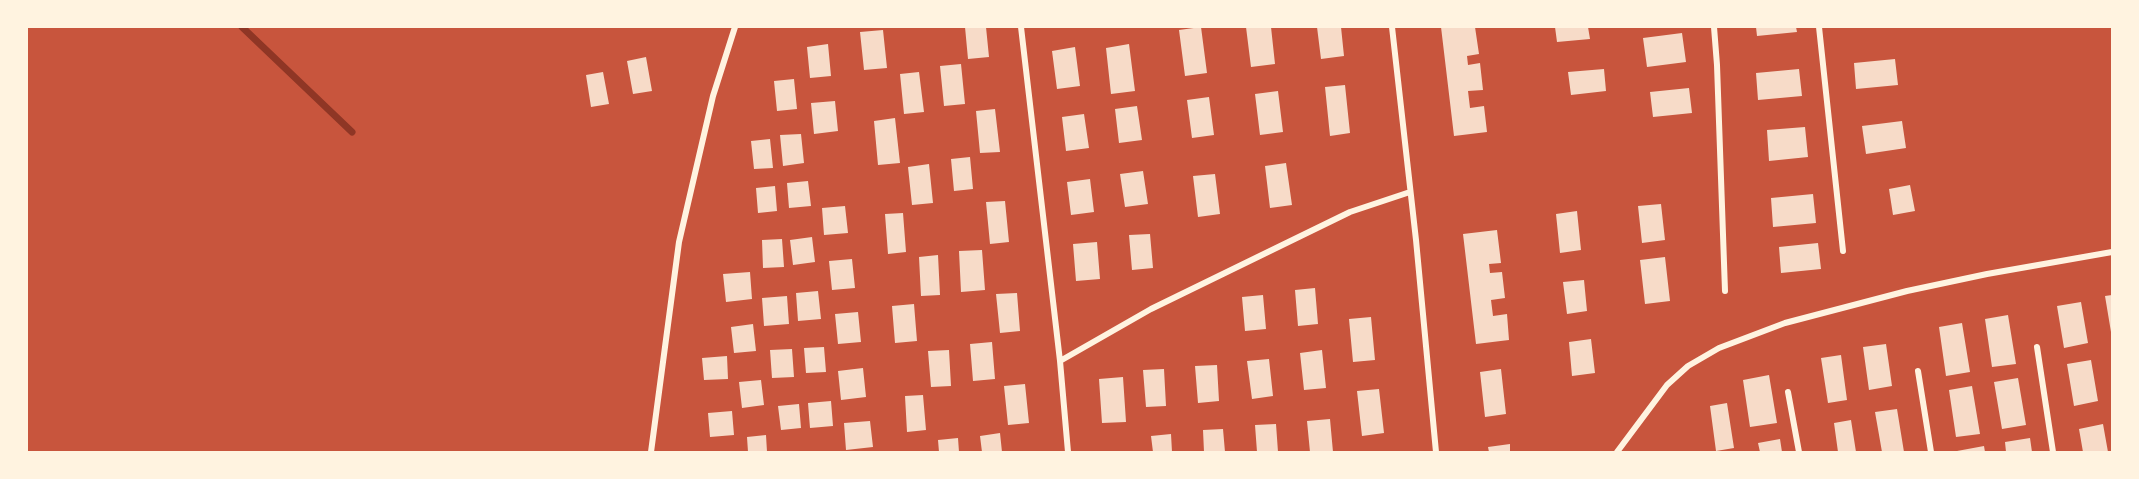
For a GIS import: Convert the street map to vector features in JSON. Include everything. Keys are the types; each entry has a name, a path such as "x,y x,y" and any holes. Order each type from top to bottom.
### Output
{"street":[{"path":"651,452 679,242 713,96 735,27"},
{"path":"1021,27 1060,361 1068,452"},
{"path":"1392,27 1436,452"},
{"path":"1714,27 1725,291"},
{"path":"1820,27 1843,251"},
{"path":"1060,361 1151,309 1340,217 1410,192"},
{"path":"1617,452 1667,385 1688,366 1719,348 1785,323 1907,291 2112,252"},
{"path":"2037,347 2053,452"},
{"path":"1918,372 1931,452"},
{"path":"1788,392 1799,452"}],"building":[{"path":"965,27 986,27 989,57 968,59"},
{"path":"1201,27 1207,73 1185,76 1179,30"},
{"path":"1246,27 1271,27 1275,64 1251,67"},
{"path":"1317,27 1341,27 1344,56 1321,59"},
{"path":"1441,27 1475,27 1479,54 1467,56 1468,65 1480,63 1483,90 1468,91 1470,108 1484,106 1487,132 1454,136"},
{"path":"1555,27 1588,27 1590,39 1557,42"},
{"path":"1756,27 1796,27 1797,32 1757,36"},
{"path":"883,30 887,68 864,70 860,32"},
{"path":"1682,33 1686,62 1647,67 1643,38"},
{"path":"828,44 831,76 810,78 807,47"},
{"path":"1129,44 1135,91 1111,94 1106,48"},
{"path":"1075,47 1080,86 1057,89 1052,51"},
{"path":"646,57 652,91 633,94 627,61"},
{"path":"1895,59 1898,85 1856,89 1854,63"},
{"path":"961,64 965,104 944,106 940,66"},
{"path":"1604,69 1606,91 1571,95 1568,72"},
{"path":"1799,69 1802,96 1758,100 1756,73"},
{"path":"603,72 609,104 591,107 586,75"},
{"path":"919,72 924,112 904,114 900,74"},
{"path":"794,79 797,109 777,111 774,81"},
{"path":"1345,85 1350,133 1330,136 1325,87"},
{"path":"1689,88 1692,113 1653,117 1650,92"},
{"path":"1278,91 1283,132 1260,135 1255,94"},
{"path":"1209,97 1214,135 1192,138 1187,100"},
{"path":"835,101 838,131 814,134 811,103"},
{"path":"1137,106 1142,140 1119,143 1115,109"},
{"path":"995,109 1000,152 980,153 976,111"},
{"path":"1084,114 1089,148 1066,151 1062,117"},
{"path":"895,118 900,163 878,165 874,121"},
{"path":"1902,121 1906,148 1866,154 1862,126"},
{"path":"1805,127 1808,157 1769,161 1767,130"},
{"path":"801,134 804,163 783,166 780,135"},
{"path":"770,139 773,168 754,169 751,141"},
{"path":"970,157 973,189 954,191 951,159"},
{"path":"1286,163 1292,205 1270,208 1265,166"},
{"path":"929,164 933,203 912,205 908,167"},
{"path":"1143,171 1148,204 1125,207 1120,174"},
{"path":"1215,174 1220,214 1198,217 1193,176"},
{"path":"1090,179 1094,212 1071,215 1067,182"},
{"path":"808,181 811,206 789,208 787,183"},
{"path":"1910,185 1915,211 1893,215 1889,189"},
{"path":"775,186 777,211 758,213 756,188"},
{"path":"1813,194 1816,223 1773,227 1771,198"},
{"path":"1005,201 1009,242 990,244 986,202"},
{"path":"1661,204 1665,240 1642,243 1638,206"},
{"path":"845,206 848,233 824,235 822,208"},
{"path":"1577,211 1581,250 1560,253 1556,214"},
{"path":"903,213 906,252 888,254 885,214"},
{"path":"1497,230 1501,263 1489,264 1490,273 1502,272 1505,298 1491,300 1493,316 1507,314 1509,340 1476,344 1463,234"},
{"path":"1150,234 1153,268 1132,270 1129,235"},
{"path":"812,237 815,262 793,265 790,240"},
{"path":"782,239 784,267 763,268 762,240"},
{"path":"1097,242 1100,279 1076,281 1073,244"},
{"path":"1818,243 1821,269 1781,273 1779,247"},
{"path":"982,250 985,290 961,292 959,251"},
{"path":"938,255 940,295 921,296 919,257"},
{"path":"1665,257 1670,301 1645,304 1640,260"},
{"path":"852,259 855,288 832,290 829,261"},
{"path":"750,272 752,299 726,302 723,274"},
{"path":"1584,280 1587,311 1567,314 1563,282"},
{"path":"1315,288 1318,324 1298,326 1295,290"},
{"path":"818,291 821,319 798,321 796,293"},
{"path":"1017,293 1020,331 1000,333 996,294"},
{"path":"1263,295 1266,329 1245,331 1242,297"},
{"path":"2112,295 2112,331 2111,332 2105,296"},
{"path":"787,296 789,324 764,326 762,298"},
{"path":"2081,302 2088,343 2064,348 2057,306"},
{"path":"914,304 917,341 895,343 892,306"},
{"path":"858,312 861,342 838,344 835,314"},
{"path":"2008,315 2016,364 1992,367 1985,319"},
{"path":"1371,317 1375,360 1353,362 1349,319"},
{"path":"1962,323 1970,372 1946,376 1939,327"},
{"path":"753,324 756,351 734,353 731,327"},
{"path":"1591,339 1595,373 1572,376 1569,342"},
{"path":"992,342 995,379 973,381 970,344"},
{"path":"1886,344 1892,386 1869,390 1863,347"},
{"path":"824,347 826,372 806,373 804,348"},
{"path":"792,349 794,377 772,378 770,350"},
{"path":"949,350 951,386 931,387 928,351"},
{"path":"1322,350 1326,388 1304,390 1300,353"},
{"path":"1841,355 1847,400 1828,403 1821,358"},
{"path":"727,356 728,379 704,380 702,358"},
{"path":"1269,359 1273,396 1252,399 1247,361"},
{"path":"2091,360 2098,401 2074,406 2067,364"},
{"path":"1217,365 1219,401 1198,403 1195,366"},
{"path":"863,368 866,397 841,400 838,371"},
{"path":"1164,369 1166,406 1146,407 1143,370"},
{"path":"1501,369 1506,414 1485,417 1480,372"},
{"path":"1769,375 1777,423 1750,427 1743,380"},
{"path":"1123,377 1126,422 1102,423 1099,379"},
{"path":"2018,378 2026,425 2002,429 1994,382"},
{"path":"761,380 764,405 742,408 739,382"},
{"path":"1025,384 1029,423 1008,425 1004,386"},
{"path":"1972,386 1980,434 1956,437 1949,390"},
{"path":"1379,389 1384,433 1362,436 1357,391"},
{"path":"923,395 926,430 907,432 905,396"},
{"path":"831,401 833,426 810,428 808,403"},
{"path":"1727,403 1734,448 1716,451 1710,406"},
{"path":"799,404 801,428 781,430 778,406"},
{"path":"1897,409 1904,452 1882,452 1875,412"},
{"path":"732,411 734,435 710,437 708,413"},
{"path":"1330,419 1333,452 1310,452 1307,421"},
{"path":"1851,420 1856,452 1838,452 1834,423"},
{"path":"870,421 873,447 846,450 844,423"},
{"path":"1276,424 1278,452 1257,452 1255,425"},
{"path":"2103,424 2108,452 2083,452 2079,429"},
{"path":"1223,429 1225,452 1204,452 1203,430"},
{"path":"1000,433 1002,452 982,452 980,436"},
{"path":"1171,434 1172,452 1153,452 1151,436"},
{"path":"766,435 767,452 748,452 747,437"},
{"path":"958,438 959,452 939,452 938,440"},
{"path":"2030,438 2032,452 2006,452 2005,442"},
{"path":"1780,439 1782,452 1760,452 1758,443"},
{"path":"1510,444 1510,452 1489,452 1488,447"},
{"path":"1984,446 1985,452 1957,452 1957,451"}],"waterway":[{"path":"242,27 352,132"}]}
